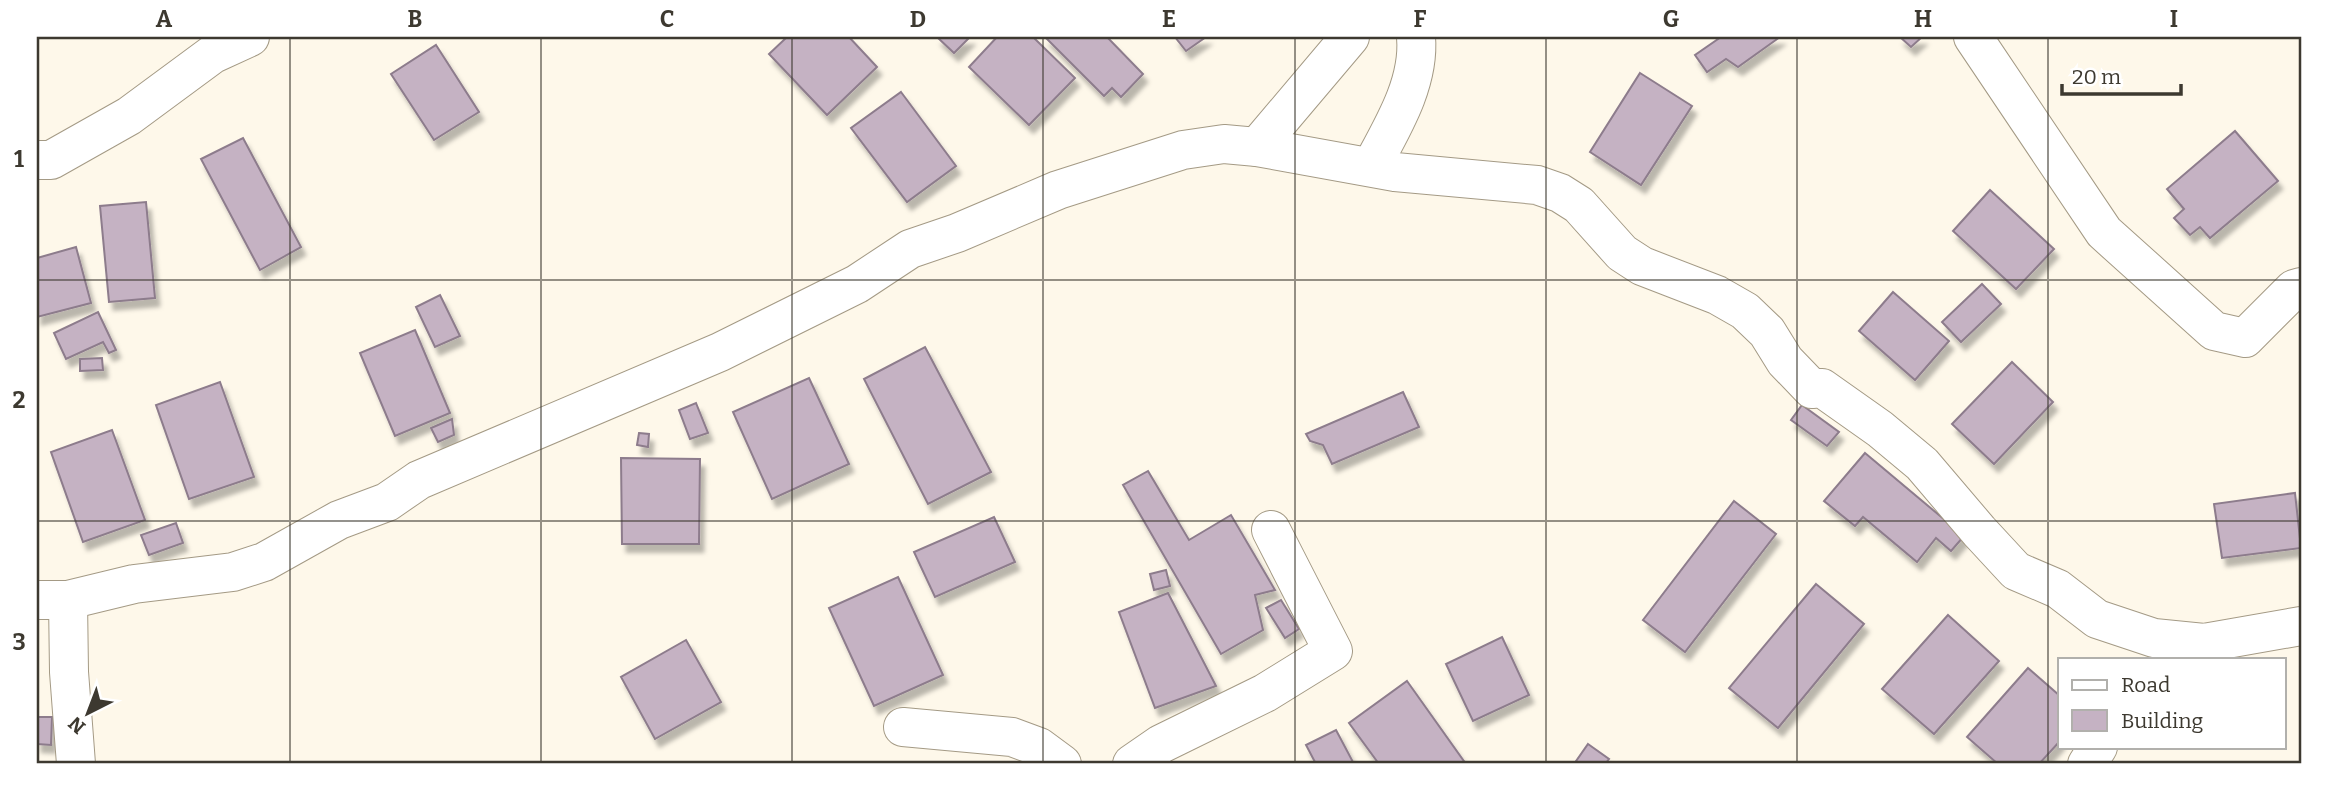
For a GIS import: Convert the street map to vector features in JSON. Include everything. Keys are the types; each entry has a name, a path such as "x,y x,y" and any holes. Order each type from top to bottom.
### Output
{"street":[{"path":"37,160 51,160 129,116 213,54 250,37"},
{"path":"1256,147 1350,37"},
{"path":"1371,167 1407,95 1417,51 1416,37"},
{"path":"1973,37 2104,232 2214,331 2245,338 2294,289 2301,287"},
{"path":"76,764 69,671 52,600 134,584 233,572 264,562 340,520 387,502 419,480 720,352 796,316 856,284 910,249 957,233 1058,190 1183,150 1224,144 1256,147 1395,172 1537,185 1560,193 1579,205 1622,253 1642,265 1717,295 1745,312 1766,332 1785,361 1812,389 1822,388 1880,429 1922,464 2016,570 2058,589 2097,620 2195,651 2301,625"},
{"path":"1132,764 1161,744 1265,693 1333,651 1271,530"},
{"path":"903,727 1012,737 1038,759"},
{"path":"2087,764 2097,748"}],"building":[{"path":"787,37 849,37 877,67 827,115 769,54"},
{"path":"937,37 970,37 954,53"},
{"path":"997,37 1033,37 1075,78 1029,125 969,67"},
{"path":"1045,37 1107,37 1143,74 1121,97 1112,88 1104,96"},
{"path":"1175,37 1206,37 1186,51"},
{"path":"1721,37 1780,37 1738,67 1726,59 1707,72 1695,55"},
{"path":"1900,37 1922,37 1911,47"},
{"path":"436,45 479,112 434,140 391,74"},
{"path":"1640,73 1692,106 1641,185 1590,152"},
{"path":"901,92 956,166 907,202 851,128"},
{"path":"2235,131 2278,181 2210,238 2200,227 2190,235 2174,218 2184,209 2167,189"},
{"path":"243,138 301,247 260,270 201,159"},
{"path":"1990,190 2054,249 2016,289 1953,231"},
{"path":"146,202 155,298 109,302 100,206"},
{"path":"76,247 91,303 37,317 37,258"},
{"path":"1982,284 2001,304 1961,342 1942,322"},
{"path":"1893,292 1949,341 1915,380 1859,331"},
{"path":"440,295 460,336 435,347 416,307"},
{"path":"98,312 116,350 109,353 103,342 66,359 54,333"},
{"path":"415,330 450,413 395,436 360,353"},
{"path":"925,347 991,472 928,504 864,379"},
{"path":"102,358 103,370 80,371 80,359"},
{"path":"2012,362 2053,402 1994,464 1952,424"},
{"path":"809,378 849,464 772,499 733,412"},
{"path":"220,382 254,477 189,499 156,405"},
{"path":"1403,392 1419,427 1332,464 1323,445 1310,441 1306,434"},
{"path":"696,403 708,433 690,439 679,410"},
{"path":"1802,405 1839,432 1827,446 1791,420"},
{"path":"452,419 454,435 438,442 431,428"},
{"path":"112,430 145,520 83,542 51,452"},
{"path":"639,433 649,434 648,447 637,445"},
{"path":"1865,453 1964,536 1951,551 1936,538 1917,562 1863,517 1855,526 1824,501"},
{"path":"621,458 700,459 699,544 622,544"},
{"path":"1148,471 1189,540 1231,515 1275,590 1255,595 1263,630 1221,654 1123,485"},
{"path":"2295,493 2301,548 2222,558 2214,504"},
{"path":"1734,501 1776,534 1685,652 1643,620"},
{"path":"994,517 1015,562 935,597 914,552"},
{"path":"176,523 183,543 149,555 141,535"},
{"path":"1166,570 1170,586 1154,590 1150,574"},
{"path":"898,577 943,675 874,706 829,608"},
{"path":"1816,584 1864,624 1778,728 1729,688"},
{"path":"1168,593 1216,686 1155,708 1119,612"},
{"path":"1281,600 1299,629 1285,638 1266,608"},
{"path":"1948,615 1999,661 1934,734 1882,689"},
{"path":"1502,637 1529,695 1473,721 1446,664"},
{"path":"686,640 721,702 655,739 621,677"},
{"path":"2028,668 2058,694 2058,743 2039,764 1998,764 1967,737"},
{"path":"1407,681 1466,764 1379,764 1349,723"},
{"path":"37,717 52,717 51,745 37,744"},
{"path":"1336,730 1354,764 1316,764 1306,745"},
{"path":"1588,744 1609,759 1605,764 1574,764"}]}
